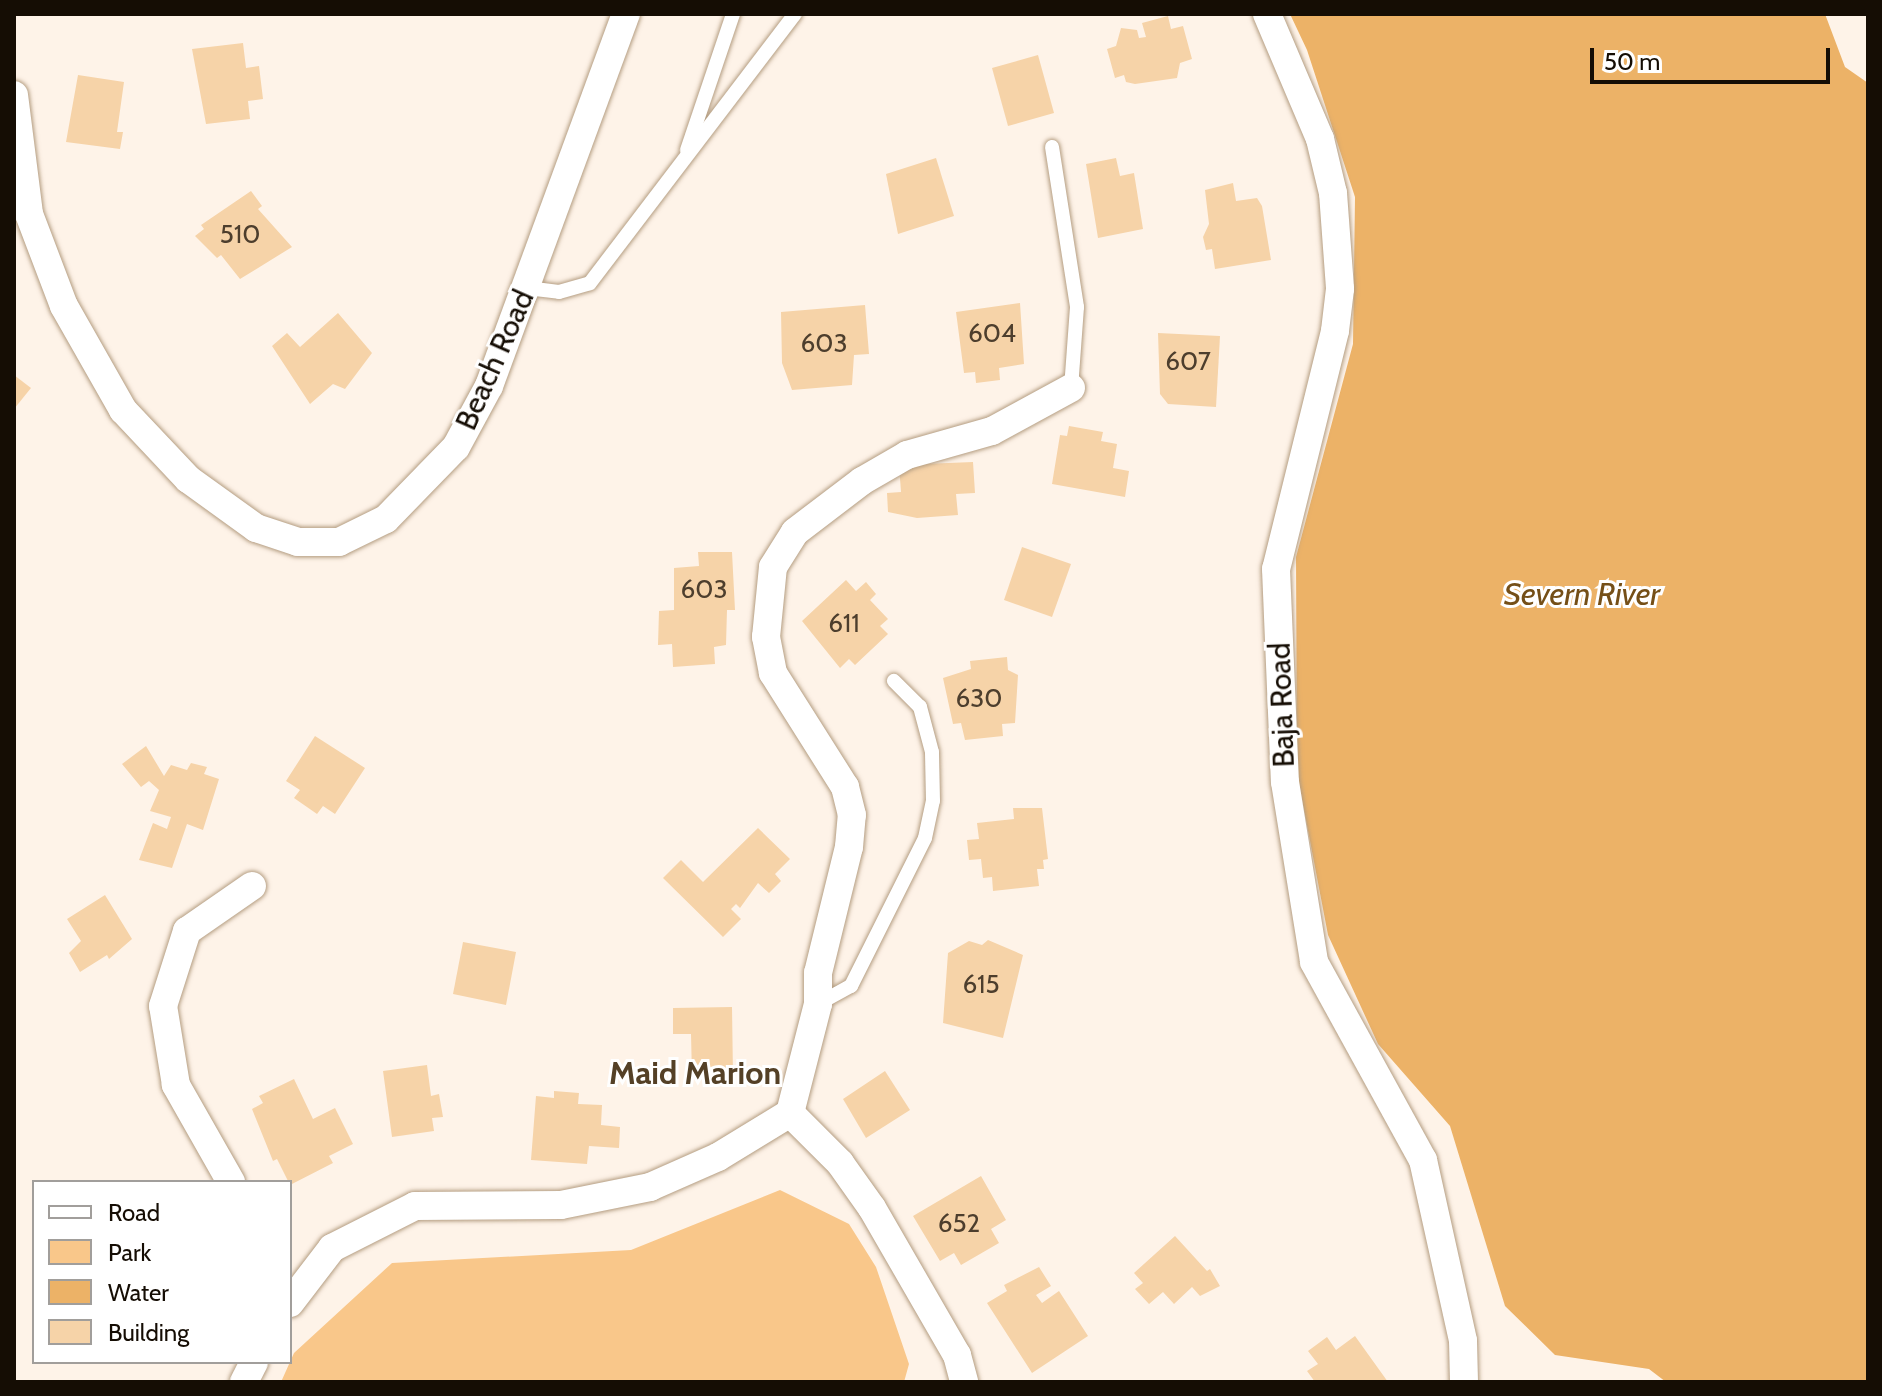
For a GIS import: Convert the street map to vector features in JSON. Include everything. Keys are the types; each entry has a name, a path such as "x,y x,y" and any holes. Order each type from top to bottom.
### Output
{"street":[{"name":"Beach Road","path":"14,95 29,214 64,306 123,410 188,479 256,528 298,542 339,542 386,519 456,447 489,386 626,14"},
{"name":"Baja Road","path":"1267,14 1320,139 1333,193 1340,289 1335,331 1276,569 1285,782 1314,962 1423,1160 1463,1341 1464,1382"},
{"path":"292,1300 332,1248 415,1206 561,1205 650,1187 718,1157 790,1113 818,1004 818,973 849,847 852,815 845,787 773,673 766,625 773,567 795,532 862,481 907,455 992,431 1071,388"},
{"path":"230,1180 176,1085 163,1006 187,931 252,886"},
{"path":"790,1113 840,1163 872,1208 957,1355 964,1382"},
{"path":"244,1382 253,1364"}],"lane":[{"path":"683,161 733,14"},
{"path":"527,288 559,292 590,283 795,14"},
{"path":"1052,147 1077,307 1071,388"},
{"path":"818,1004 851,986 925,838 933,801 932,752 920,707 894,681"}],"green space":[{"path":"780,1190 849,1224 876,1267 909,1364 904,1382 281,1382 289,1364 292,1364 294,1353 392,1263 631,1250"}],"water":[{"name":"Severn River","path":"1290,14 1825,14 1845,67 1868,83 1868,1382 1666,1382 1649,1369 1555,1355 1505,1306 1450,1126 1378,1044 1328,935 1297,773 1296,557 1353,344 1355,197 1307,50"}],"building":[{"path":"1168,16 1171,29 1183,26 1192,59 1180,63 1177,78 1135,84 1126,82 1124,75 1115,78 1107,49 1116,46 1121,28 1137,30 1139,38 1146,37 1142,23"},
{"path":"243,43 246,68 259,66 263,99 248,101 250,119 206,124 192,49"},
{"path":"1038,55 1054,113 1008,126 992,68"},
{"path":"78,75 124,82 117,132 123,132 120,149 66,142"},
{"path":"936,158 954,216 898,234 886,174"},
{"path":"1116,158 1120,176 1134,173 1143,229 1098,238 1086,164"},
{"path":"1233,183 1236,201 1257,198 1262,206 1271,260 1215,269 1212,249 1206,250 1203,237 1209,224 1205,190"},
{"path":"251,191 262,206 258,209 292,247 240,279 221,255 217,258 195,236 204,229 201,225"},
{"path":"1020,303 1024,364 999,368 1000,380 976,383 975,372 964,373 956,312"},
{"path":"865,305 869,354 854,355 852,385 792,390 782,363 781,312"},
{"path":"338,313 372,353 345,389 333,384 310,404 272,346 287,333 300,347"},
{"path":"1158,333 1220,336 1216,407 1168,404 1160,394"},
{"path":"14,375 31,388 14,409"},
{"path":"1069,426 1103,432 1101,441 1117,444 1113,468 1129,471 1125,497 1052,484 1060,435 1067,436"},
{"path":"973,462 975,493 956,494 958,515 917,518 888,512 887,493 901,492 899,465"},
{"path":"1022,547 1071,564 1052,617 1004,600"},
{"path":"698,552 732,552 735,610 727,610 726,645 714,647 715,664 673,667 672,644 658,645 659,611 674,610 674,568 699,566"},
{"path":"846,580 856,591 866,582 876,594 870,600 888,619 880,626 888,634 855,665 849,659 840,668 802,621"},
{"path":"1007,657 1008,670 1018,675 1015,723 1002,724 1003,736 965,740 961,723 953,724 943,678 971,669 970,661"},
{"path":"315,736 365,768 335,814 323,806 317,814 294,798 300,790 286,781"},
{"path":"146,746 164,776 171,765 187,770 191,763 207,767 204,774 219,779 203,830 187,824 172,868 139,860 153,823 167,829 171,817 150,811 159,790 149,781 141,787 122,764"},
{"path":"1013,808 1042,808 1048,859 1043,860 1044,869 1037,869 1039,886 993,891 992,877 983,878 981,859 969,860 967,840 979,839 977,823 1014,819"},
{"path":"758,828 790,859 775,874 781,881 769,893 758,883 740,908 736,904 731,909 741,919 723,937 663,878 681,860 703,882"},
{"path":"105,895 132,939 109,959 107,955 80,972 69,953 81,941 67,919"},
{"path":"988,940 1023,955 1003,1038 943,1023 948,953 969,941 982,945"},
{"path":"463,942 516,952 506,1005 453,994"},
{"path":"732,1007 733,1075 692,1076 691,1034 673,1034 673,1008"},
{"path":"427,1065 431,1096 439,1094 443,1117 432,1118 434,1131 392,1137 383,1071"},
{"path":"885,1071 910,1110 866,1138 843,1099"},
{"path":"294,1079 313,1119 335,1108 353,1144 329,1156 333,1163 292,1184 277,1159 273,1161 252,1109 263,1103 259,1096"},
{"path":"554,1091 579,1093 578,1104 602,1105 601,1125 620,1127 619,1148 589,1146 587,1164 531,1160 536,1096 554,1098"},
{"path":"981,1176 1006,1220 991,1229 999,1243 961,1265 954,1253 940,1261 913,1216"},
{"path":"1175,1236 1207,1271 1210,1269 1220,1286 1200,1296 1192,1287 1174,1304 1163,1292 1149,1304 1135,1289 1143,1283 1134,1273"},
{"path":"1039,1267 1051,1286 1036,1295 1042,1303 1059,1291 1088,1336 1032,1373 987,1303 1007,1291 1004,1285"},
{"path":"1355,1336 1388,1382 1315,1382 1307,1371 1318,1364 1308,1351 1327,1337 1336,1350"}],"district":[{"name":"Maid Marion","path":"695,1073"}]}
